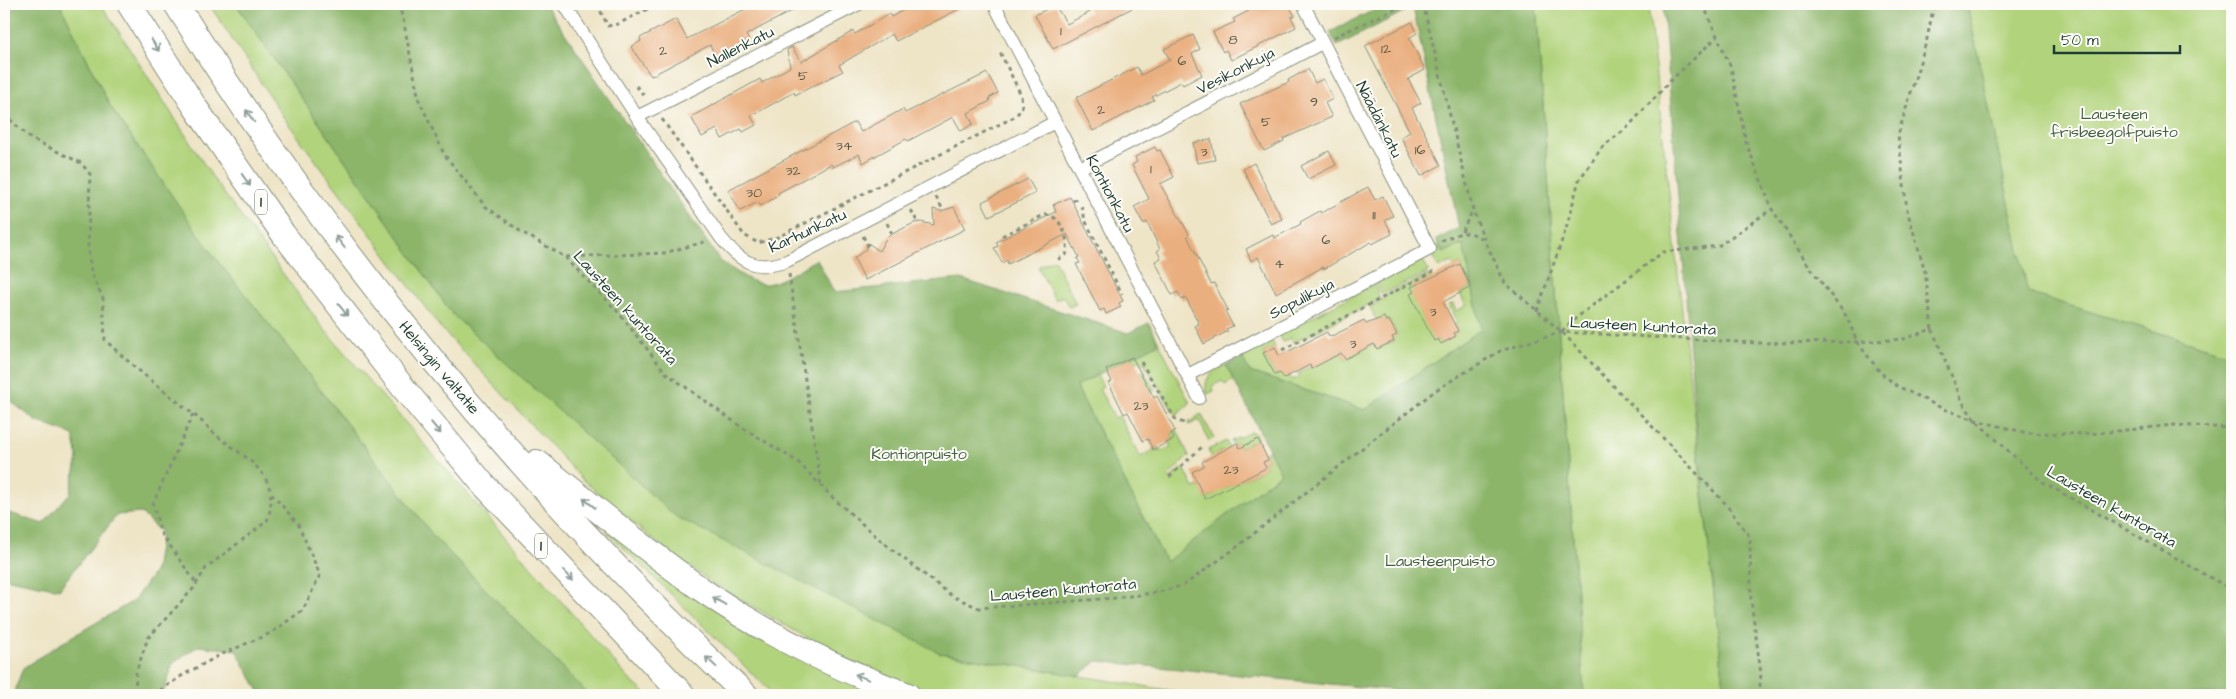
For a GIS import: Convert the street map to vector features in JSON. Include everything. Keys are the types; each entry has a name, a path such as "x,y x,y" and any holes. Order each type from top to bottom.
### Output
{"highway":[{"name":"1","path":"130,4 195,107 284,235 405,390 489,491 684,695"},
{"name":"Helsingin valtatie","path":"176,4 317,214 446,377 596,546 666,620 746,695"},
{"path":"488,423 663,562 710,595 778,636 840,667 908,695"}],"street":[{"name":"Karhunkatu","path":"564,4 637,117 721,238 731,251 744,260 758,266 773,266 787,261 1055,122"},
{"name":"Nallenkatu","path":"637,117 859,4"},
{"name":"Näädänkatu","path":"1303,4 1429,248"},
{"name":"Kontionkatu","path":"997,5 1055,122 1199,398"},
{"name":"Vesikonkuja","path":"1080,168 1322,43"},
{"name":"Sopulikuja","path":"1188,375 1429,248"}],"path":[{"name":"Lausteen kuntorata","path":"398,4 403,18 419,100 444,154 485,206 520,231 565,256 618,312 666,373 740,426 798,462 885,544 952,596 979,608 1160,592 1184,585 1234,550 1436,390 1500,351 1562,332 1757,343 1857,342 1904,339 1932,329"},
{"path":"597,4 608,26 618,24 657,4"},
{"path":"1322,43 1406,4"},
{"path":"1423,4 1473,210 1484,239 1505,283 1562,332 1725,503 1750,537 1751,600 1761,674 1759,695"},
{"path":"1703,4 1731,68 1746,142 1772,209 1809,266 1847,317 1857,342 1880,372 1897,386 1944,410 2027,433 2089,434 2174,426 2207,425 2232,428"},
{"name":"Lausteen kuntorata","path":"1934,4 1927,39 1898,135 1907,210 1925,271 1932,329 1963,403 1975,420 2041,481 2232,590"},
{"path":"1537,312 1566,228 1579,180 1603,146 1626,129 1669,82 1717,37"},
{"path":"632,81 655,108 744,235 758,243 778,237 1016,116 1022,106 1021,95 997,45"},
{"path":"4,114 30,138 81,162 90,174 88,248 91,273 103,298 106,340 167,395 193,414 216,435 245,455 268,482 271,493 271,511 267,521 206,568 196,583 148,638 136,672 135,695"},
{"path":"1562,332 1576,318 1663,252 1718,246 1772,209"},
{"path":"1462,232 1473,210"},
{"path":"1002,236 1044,215 1050,215 1057,220 1068,249 1066,255 1055,261"},
{"path":"1085,220 1122,294"},
{"path":"1429,248 1462,232 1474,233 1484,239"},
{"path":"565,256 664,253 721,238"},
{"path":"787,261 821,485"},
{"path":"1282,350 1434,270"},
{"path":"1141,362 1176,420 1184,423"},
{"path":"193,414 152,504 161,533 196,583"},
{"path":"1169,477 1202,447"},
{"path":"153,695 183,675 220,655 271,633 303,610 320,575 298,524 271,493"}],"green space":[{"path":"4,4 60,4 110,106 213,255 289,349 435,538 589,695 261,695 236,650 198,646 173,663 163,695 13,695 23,668 133,601 155,571 161,533 141,513 117,515 59,589 4,578 4,511 43,524 70,493 78,458 73,435 36,421 4,396"},
{"path":"60,4 101,4 215,181 323,328 628,678 647,695 589,695 435,538 289,349 212,255 110,106"},
{"path":"209,4 236,4 452,314 940,653 1198,695 937,695 838,656 711,582 653,540 582,479 439,326 284,118"},
{"name":"Kontionpuisto","path":"236,4 545,4 720,261 746,278 757,283 769,284 817,259 834,292 961,279 1128,333 1149,323 1159,343 1076,386 1166,562 1281,473 1226,365 1242,357 1250,372 1365,410 1481,329 1463,244 1443,253 1436,240 1459,228 1413,7 1337,46 1330,32 1386,4 1536,4 1584,695 1442,695 1097,661 1079,676 940,653 675,516 452,314"},
{"path":"1536,4 1648,4 1725,695 1584,695"},
{"path":"1663,4 1967,4 2028,293 2232,355 2232,695 1725,695 1696,427"},
{"name":"Lausteen frisbeegolfpuisto","path":"1967,4 2232,4 2232,355 2028,293"},
{"path":"1439,244 1443,253 1463,244 1481,329 1365,410 1250,372 1242,357 1272,341 1275,347 1263,353 1275,375 1280,373 1289,375 1293,380 1300,377 1298,373 1341,353 1345,359 1374,344 1378,349 1394,341 1392,337 1397,334 1389,320 1377,321 1370,307 1385,298 1386,295 1428,275 1433,279 1426,280 1412,287 1435,341 1438,339 1441,344 1455,336 1454,333 1458,331 1455,324 1457,323 1449,305 1453,304 1456,311 1466,306 1460,293 1471,287 1460,264 1455,267 1451,262 1439,268 1432,256 1439,252 1436,246"},
{"path":"1054,259 1076,304 1069,307 1063,296 1055,300 1038,267"},
{"path":"1423,260 1428,270 1427,273 1382,294 1377,283"},
{"path":"1375,284 1380,299 1293,343 1290,338 1283,342 1279,334"},
{"path":"1159,343 1190,403 1176,416 1144,363 1135,362 1132,357"},
{"path":"1226,365 1234,380 1225,385 1222,381 1212,386 1214,391 1207,394 1206,383 1208,379 1217,370"},
{"path":"1144,371 1155,390 1150,393 1140,373"},
{"path":"1097,375 1103,386 1099,389 1115,418 1119,416 1140,457 1159,447 1161,451 1171,447 1169,442 1174,439 1171,433 1177,430 1189,456 1168,476 1171,479 1184,468 1194,488 1199,486 1206,499 1215,494 1212,488 1224,489 1266,468 1263,462 1268,460 1265,453 1269,450 1281,473 1166,562 1076,386"},
{"path":"1201,414 1214,438 1209,441 1199,420 1189,425 1188,423"},
{"path":"1251,432 1255,433 1258,439 1240,448 1237,443 1233,445 1231,441"},
{"path":"1226,441 1231,452 1226,455 1223,450 1215,455 1217,459 1214,461 1208,450"},
{"path":"607,532 883,695 774,695"}],"building":[{"path":"755,4 805,4 746,35 749,40 716,57 710,45 651,76 631,47 641,41 640,38 676,19 687,39"},
{"path":"915,4 969,4 896,41 892,34 839,65 843,71 795,95 794,92 751,116 756,125 743,132 741,129 722,139 717,129 702,137 691,117 760,79 762,83 790,67 787,50 792,47 801,62 853,31 855,34 889,14 891,17"},
{"path":"1086,4 1140,4 1053,49 1035,15 1055,5 1067,24 1090,12"},
{"path":"1262,4 1288,4 1295,16 1291,17 1296,27 1231,60 1226,50 1223,52 1213,32 1235,22 1233,19"},
{"path":"1412,22 1417,33 1409,38 1425,70 1408,79 1421,103 1412,108 1441,165 1421,176 1401,137 1410,132 1365,46"},
{"path":"1193,35 1200,49 1192,54 1202,75 1183,85 1181,82 1152,97 1154,100 1093,131 1076,98 1137,67 1141,75 1170,60 1164,49"},
{"path":"1308,69 1315,83 1323,79 1333,99 1325,103 1332,117 1283,139 1284,141 1264,151 1240,104 1289,82 1288,80"},
{"path":"987,73 998,93 989,98 990,101 968,113 973,124 961,131 953,117 908,141 906,139 863,163 859,154 833,167 831,164 778,193 779,195 761,206 758,202 740,211 728,190 855,122 861,132 903,109 905,113"},
{"path":"1211,139 1215,160 1197,163 1193,143"},
{"path":"1155,147 1157,151 1160,150 1174,177 1160,184 1189,234 1187,236 1211,284 1214,283 1228,310 1225,311 1233,326 1226,329 1228,331 1204,344 1195,326 1199,324 1186,298 1182,300 1178,292 1172,295 1155,261 1161,258 1157,251 1160,249 1147,222 1143,224 1134,207 1149,199 1132,165 1137,162 1135,157"},
{"path":"1329,151 1336,165 1308,179 1301,166"},
{"path":"1254,163 1282,219 1271,224 1243,169"},
{"path":"1028,179 1036,193 989,216 982,202"},
{"path":"1368,187 1375,200 1383,196 1393,216 1385,220 1392,234 1372,244 1371,242 1324,269 1323,267 1276,293 1258,257 1251,261 1246,249 1273,235 1274,238 1301,224 1300,222 1320,211 1321,213"},
{"path":"1070,197 1123,301 1119,303 1121,307 1106,314 1104,309 1100,311 1076,264 1080,263 1077,258 1079,257 1067,234 1008,264 1007,260 1002,263 994,248 998,246 996,242 1056,212 1053,205"},
{"path":"954,207 965,229 865,280 854,258 865,250 868,243 879,251 890,235 914,223 921,222 934,225 933,209 941,211"},
{"path":"1460,264 1471,287 1443,302 1458,331 1454,333 1456,336 1441,344 1438,339 1434,341 1410,294 1414,292 1411,287"},
{"path":"1384,317 1386,321 1389,320 1397,335 1392,337 1394,341 1377,349 1374,344 1345,359 1341,353 1311,369 1310,365 1284,378 1280,373 1275,375 1263,353 1275,347 1279,356 1327,332 1329,336 1334,335 1364,320 1366,324"},
{"path":"1132,357 1154,398 1157,396 1175,431 1171,433 1174,439 1153,450 1148,439 1143,441 1128,412 1124,414 1109,383 1112,381 1106,370"},
{"path":"1258,439 1268,460 1263,462 1266,468 1205,499 1192,472 1204,466 1202,462 1237,443 1240,448"}],"park label":[{"name":"Lausteenpuisto","path":"1440,560"}]}
